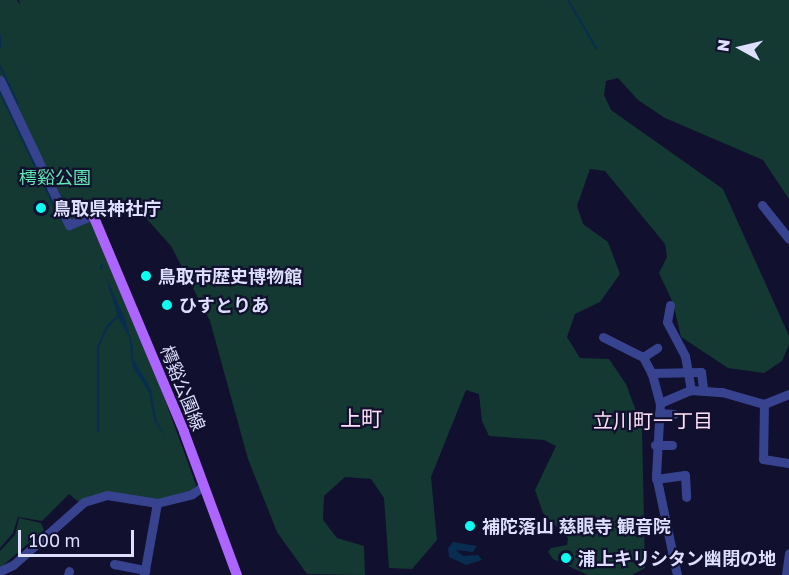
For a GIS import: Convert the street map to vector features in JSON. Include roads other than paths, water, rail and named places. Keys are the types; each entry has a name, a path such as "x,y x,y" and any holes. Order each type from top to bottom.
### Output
{"main road":[{"name":"樗谿公園線","path":"93,215 237,575"}],"street":[{"path":"0,80 70,220 93,215"},
{"path":"762,205 789,239"},
{"path":"670,305 667,322 684,354 691,390"},
{"path":"603,337 618,342 643,357 651,373 659,408 655,445 657,479 677,575"},
{"path":"643,357 657,348"},
{"path":"651,373 701,372 703,390"},
{"path":"659,408 691,390 703,390 764,404 789,394"},
{"path":"764,404 763,459 789,463"},
{"path":"659,408 674,414"},
{"path":"655,445 672,444"},
{"path":"657,479 685,475 686,497"},
{"path":"0,571 13,565 84,502 108,495 158,503 192,494 203,486"},
{"path":"114,564 144,573 158,503"},
{"path":"786,575 789,553"}],"water":[{"path":"105,275 125,319 133,346 133,359 151,389 156,419 166,438 154,420 149,392 133,368 129,337 118,317"},
{"path":"453,542 477,546 473,552 456,550 463,556 478,555 482,560 466,565 449,557 448,548"}],"waterway":[{"path":"568,0 596,48"},
{"path":"0,35 0,47"},
{"path":"0,66 18,104"},
{"path":"0,92 59,217"},
{"path":"101,269 102,264"},
{"path":"98,432 98,347 107,327 118,316"}],"place":[{"name":"鳥取県神社庁","path":"41,208"},
{"name":"鳥取市歴史博物館","path":"146,276"},
{"name":"ひすとりあ","path":"167,305"},
{"name":"補陀落山 慈眼寺 観音院","path":"470,526"},
{"name":"浦上キリシタン幽閉の地","path":"566,558"}],"district":[{"name":"上町","path":"361,418"},
{"name":"立川町一丁目","path":"653,420"}],"park label":[{"name":"樗谿公園","path":"55,177"}]}
